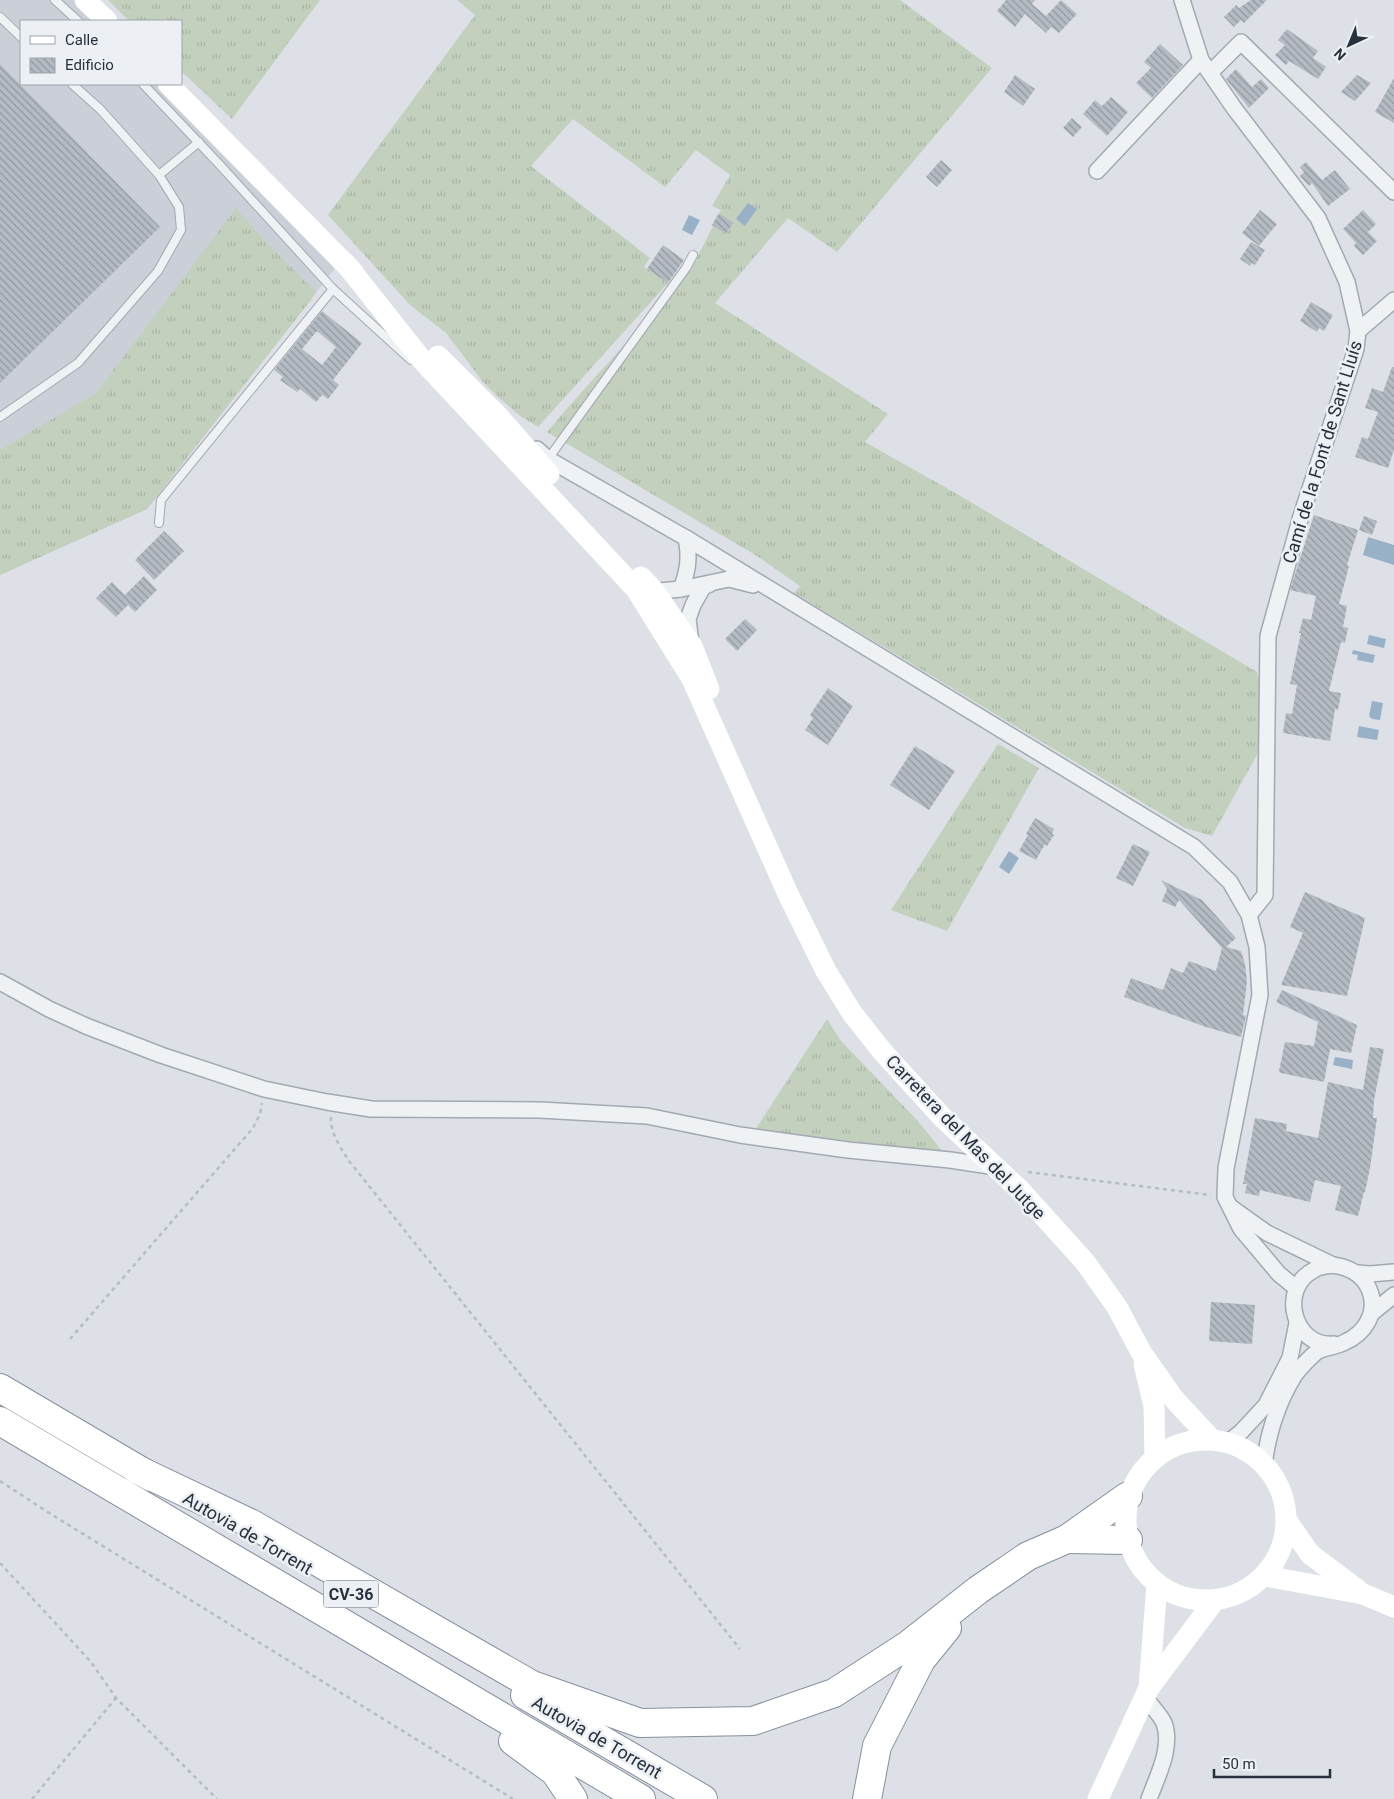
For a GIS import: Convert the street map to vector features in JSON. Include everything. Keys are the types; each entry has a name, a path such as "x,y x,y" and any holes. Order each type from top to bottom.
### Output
{"highway":[{"name":"Autovia de Torrent","path":"0,1388 703,1799"},
{"name":"Autovia de Torrent","path":"0,1421 641,1799"},
{"path":"136,1469 252,1524 532,1685 640,1723 753,1721 834,1694 908,1645 978,1590 1028,1556 1067,1538 1128,1496"},
{"path":"122,1494 222,1569 497,1728 555,1772 573,1799"},
{"path":"1067,1538 1128,1540"},
{"path":"867,1799 877,1746 921,1660 978,1590"}],"street":[{"path":"85,0 106,20"},
{"name":"Camí de la Font de Sant Lluís","path":"1182,0 1201,60 1234,108 1318,218 1347,282 1358,331 1356,349 1302,516 1268,636 1266,895 1250,915"},
{"path":"1210,73 1241,42 1394,192"},
{"path":"1097,171 1201,60"},
{"path":"169,85 346,264 645,590 692,646"},
{"path":"1358,331 1394,300"},
{"path":"492,422 548,459 686,538 1194,846 1230,882 1250,915 1257,947 1260,996 1226,1168 1228,1202 1241,1229 1278,1274 1296,1288"},
{"path":"681,589 689,563 686,538"},
{"path":"645,590 681,589 729,579 778,594"},
{"path":"714,582 703,587 688,619 692,646 734,750 774,862"},
{"path":"645,590 692,679 774,862"},
{"name":"Carretera del Mas del Jutge","path":"774,862 826,971 852,1013 882,1051 942,1117 1020,1190 1085,1262 1117,1307 1141,1352 1174,1399 1219,1441"},
{"path":"0,982 86,1026 161,1055 264,1089 333,1103 371,1109 540,1110 646,1116 740,1135 848,1150 950,1160 997,1168"},
{"path":"1228,1202 1267,1233 1333,1265 1344,1267 1357,1273 1394,1272"},
{"path":"1333,1265 1312,1270 1301,1280 1296,1288 1292,1302 1294,1316 1305,1334 1315,1341 1329,1345 1343,1344"},
{"path":"1264,1465 1272,1423 1295,1375 1318,1352 1343,1344 1359,1335 1368,1324 1372,1313 1372,1299 1368,1287 1357,1273"},
{"path":"1372,1313 1394,1295"},
{"path":"1219,1441 1240,1433 1266,1405 1290,1358 1297,1323"},
{"name":"Carretera del Mas del Jutge","path":"1141,1352 1154,1406 1155,1456"},
{"path":"1219,1441 1244,1448 1270,1470 1282,1493 1287,1521 1280,1552 1265,1576 1242,1592 1215,1600 1182,1597 1157,1584 1139,1566 1128,1540 1125,1524 1128,1496 1136,1478 1155,1456 1183,1442 1219,1441"},
{"path":"1287,1521 1310,1554 1363,1594 1394,1608"},
{"path":"1265,1576 1363,1594"},
{"path":"1149,1799 1164,1759 1166,1741 1164,1722 1147,1693 1157,1584"},
{"path":"1098,1799 1147,1693 1215,1600"}],"lane":[{"path":"55,0 77,20"},
{"path":"0,17 20,36"},
{"path":"0,417 78,363 158,272 180,230 179,207 160,175 100,109 73,85"},
{"path":"144,85 199,142 332,289 376,330 492,422"},
{"path":"160,175 199,142"},
{"path":"548,459 686,268 693,255"},
{"path":"159,522 161,500 332,289"}],"path":[{"path":"70,1339 253,1128 260,1114 264,1089"},
{"path":"333,1103 331,1124 336,1140 349,1161 740,1649"},
{"path":"997,1168 1228,1202"},
{"path":"0,1481 513,1799"},
{"path":"0,1563 91,1662 116,1698 217,1799"},
{"path":"32,1799 116,1698"}],"shaded area":[{"path":"0,0 93,0 113,20 20,20 20,85 178,85 347,253 147,509 0,575"}],"green space":[{"path":"108,0 320,0 232,119 182,72 182,20 128,20"},
{"path":"457,0 900,0 992,68 837,252 788,218 715,303 888,414 865,442 957,494 1257,672 1263,699 1263,744 1212,836 1185,828 794,593 800,586 757,556 547,432 656,310 690,267 702,247 721,210 712,206 730,175 696,150 665,187 573,119 531,166 650,258 644,267 668,283 538,427 520,416 483,382 446,333 410,305 328,215 475,15"},
{"path":"236,208 264,240 316,292 311,300 147,509 0,575 0,450 96,393"},
{"path":"998,744 1039,768 947,931 891,910"},
{"path":"827,1019 841,1041 917,1120 943,1152 755,1130"}],"water":[{"path":"748,203 757,209 745,226 736,219"},
{"path":"689,215 700,220 692,235 682,230"},
{"path":"1368,537 1394,545 1394,565 1363,555"},
{"path":"1369,635 1386,639 1384,648 1367,644"},
{"path":"1353,650 1375,655 1373,663 1357,660 1358,655 1352,654"},
{"path":"1372,701 1383,703 1380,720 1372,719 1369,716"},
{"path":"1359,726 1379,730 1377,740 1357,737"},
{"path":"1009,851 1019,858 1009,874 999,867"},
{"path":"1335,1057 1353,1060 1352,1069 1333,1065"}],"building":[{"path":"1006,0 1035,0 1032,4 1046,16 1061,0 1077,14 1059,33 1051,27 1046,33 1025,14 1015,27 997,11"},
{"path":"1251,0 1267,0 1244,23 1241,20 1234,27 1224,17 1236,5 1239,8"},
{"path":"1287,29 1318,51 1313,58 1326,67 1318,79 1289,61 1286,65 1275,55 1285,45 1278,40"},
{"path":"1160,44 1183,65 1152,98 1136,83 1151,68 1144,62"},
{"path":"0,64 160,227 0,383"},
{"path":"1236,69 1252,87 1261,79 1269,88 1249,108 1226,79"},
{"path":"1015,75 1035,89 1023,106 1004,92"},
{"path":"1357,75 1371,83 1355,101 1341,92"},
{"path":"1394,78 1394,123 1375,112"},
{"path":"1111,97 1128,112 1107,136 1083,114 1095,100 1102,106"},
{"path":"1072,118 1082,127 1073,137 1063,128"},
{"path":"941,160 952,170 937,187 926,177"},
{"path":"1306,162 1322,180 1335,170 1350,189 1328,206 1312,183 1309,186 1300,176 1304,172 1300,167"},
{"path":"1260,210 1277,224 1259,246 1242,233"},
{"path":"1363,210 1376,224 1368,232 1377,241 1363,255 1354,246 1356,243 1343,229"},
{"path":"719,213 733,223 726,234 712,225"},
{"path":"1251,242 1265,250 1255,265 1252,263 1250,266 1240,259"},
{"path":"663,245 684,260 668,283 647,269"},
{"path":"1311,302 1333,315 1324,331 1319,328 1317,332 1300,321"},
{"path":"322,311 362,343 333,380 339,385 328,399 322,395 316,402 300,389 297,392 280,380 283,377 274,370","holes":["317,331 336,347 322,365 302,349"]},
{"path":"1392,367 1394,367 1394,450 1388,468 1355,457 1362,437 1368,439 1378,412 1365,408 1372,388 1383,392"},
{"path":"1314,515 1358,530 1347,565 1349,566 1339,604 1347,606 1343,627 1348,628 1345,643 1341,642 1329,691 1341,693 1338,710 1335,709 1330,741 1283,733 1286,713 1292,714 1297,685 1290,684 1301,633 1299,633 1303,618 1311,620 1316,596 1290,590"},
{"path":"1364,516 1377,521 1372,535 1359,530"},
{"path":"164,531 184,551 154,580 135,560"},
{"path":"144,576 157,590 135,612 128,605 116,617 96,598 112,582 125,595"},
{"path":"745,619 757,630 737,651 725,639"},
{"path":"828,688 853,706 828,745 805,730 813,718 810,715"},
{"path":"915,746 955,771 929,810 890,785"},
{"path":"1035,818 1054,829 1052,834 1054,835 1047,846 1045,844 1036,860 1019,851"},
{"path":"1133,844 1150,852 1133,886 1116,878"},
{"path":"1161,880 1202,900 1236,938 1226,947 1241,951 1245,964 1247,981 1243,1015 1246,1016 1241,1037 1206,1027 1124,997 1131,978 1163,990 1171,968 1183,973 1189,961 1216,971 1222,948 1179,900 1175,907 1162,901 1167,889"},
{"path":"1305,892 1365,918 1347,996 1281,985 1303,933 1290,927"},
{"path":"1282,990 1357,1025 1351,1053 1330,1049 1324,1082 1279,1071 1285,1042 1314,1046 1318,1022 1276,1002"},
{"path":"1370,1047 1384,1049 1374,1100 1373,1118 1377,1118 1370,1168 1358,1216 1335,1210 1341,1186 1315,1180 1310,1202 1260,1190 1259,1196 1245,1193 1247,1184 1243,1184 1255,1118 1287,1124 1286,1131 1318,1138 1328,1082 1363,1090"},
{"path":"1211,1302 1255,1305 1252,1344 1209,1341"}]}
